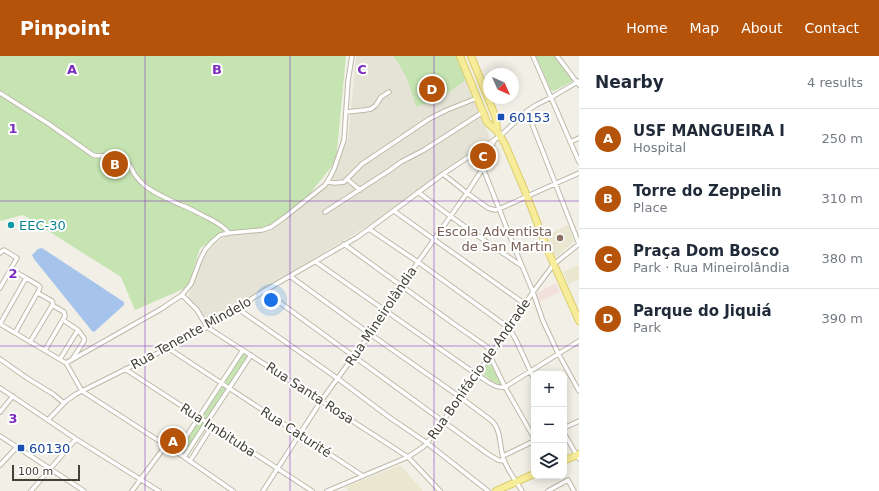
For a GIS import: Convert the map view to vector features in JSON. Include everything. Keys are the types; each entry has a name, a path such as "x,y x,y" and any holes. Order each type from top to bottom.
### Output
{"main road":[{"path":"460,56 483,112 497,135 527,196 579,321"},
{"path":"471,56 496,118 497,135"},
{"path":"567,460 578,456"},
{"path":"496,491 531,475"}],"street":[{"path":"66,363 161,309 182,295 191,284 205,250 217,238 229,232 262,230 275,225 327,182 330,178 344,140 348,81 352,56"},
{"path":"533,56 579,162"},
{"path":"557,56 578,82"},
{"name":"Rua Tenente Mindelo","path":"48,420 69,398 208,327 264,291 316,262 369,229 475,152 527,111 578,82"},
{"path":"346,112 371,109 376,105 381,97 389,92"},
{"path":"0,93 49,124 93,155 100,157 116,155 122,157 136,177 149,189 217,223 229,232"},
{"path":"327,182 342,183 347,180 362,164 414,130 429,118 477,98"},
{"path":"527,111 579,244"},
{"path":"325,212 401,162 424,150 483,112"},
{"name":"Rua Mineirolândia","path":"263,491 321,400 370,334 467,192 482,168 497,135"},
{"path":"570,142 579,138"},
{"path":"475,152 533,292 543,322 579,391"},
{"path":"443,174 488,208 495,210 579,173"},
{"path":"347,180 360,190"},
{"path":"418,192 486,242 522,266"},
{"path":"394,211 525,304"},
{"path":"369,229 418,262 509,328 530,371"},
{"path":"344,244 493,351"},
{"name":"Rua Bonifácio de Andrade","path":"328,491 408,457 423,447 490,356 533,292 554,264 579,244"},
{"path":"0,253 4,250 17,258 0,288"},
{"path":"316,262 496,387 506,387 579,341"},
{"path":"11,270 40,288 15,333"},
{"path":"290,276 489,418 496,427 504,461 522,491"},
{"path":"26,278 0,324 66,363 82,391 234,491"},
{"path":"264,291 493,457 504,461"},
{"path":"38,293 65,313 63,320 45,350"},
{"name":"Rua Santa Rosa","path":"182,295 198,310 208,327 408,457 440,491"},
{"path":"30,342 52,304"},
{"path":"237,308 427,443 488,491"},
{"path":"63,320 84,336 84,340 73,358"},
{"path":"60,359 78,330"},
{"path":"168,348 221,384"},
{"path":"176,452 243,350"},
{"path":"184,457 251,355"},
{"path":"490,356 531,434"},
{"path":"0,359 64,403"},
{"name":"Rua Imbituba","path":"125,369 312,491"},
{"name":"Rua Caturité","path":"221,384 363,476"},
{"path":"0,388 76,439 159,491"},
{"path":"0,412 13,396"},
{"path":"567,427 579,421"},
{"path":"190,461 212,426"},
{"path":"0,436 84,491"},
{"path":"567,438 578,456"},
{"path":"31,491 76,439"},
{"path":"502,456 531,442"},
{"path":"132,491 166,445"},
{"path":"0,465 17,447"},
{"path":"548,491 568,480 574,491"}],"shaded area":[{"path":"356,56 393,56 407,79 416,107 441,98 466,80 490,137 488,141 382,217 208,324 199,309 188,298 202,258 214,244 229,234 286,218 329,185 348,139"},
{"name":"Escola Adventista de San Martin","path":"568,225 574,241 557,257 555,256 547,235"},
{"path":"579,265 579,279 568,284 563,272"},
{"path":"556,283 560,292 540,302 537,293"},
{"path":"400,465 423,491 349,491 345,487"}],"green space":[{"path":"0,56 346,56 336,161 305,200 266,230 225,234 200,248 188,287 135,310 121,277 23,215 0,221"},
{"path":"393,56 456,56 466,80 441,98 416,107 407,79"},
{"path":"536,56 556,56 573,81 554,91 551,90"},
{"path":"243,353 248,357 231,384 227,384 225,381"},
{"path":"488,360 502,385 492,381 480,372"},
{"path":"223,387 225,387 226,390 208,418 205,418 203,415"},
{"path":"200,421 204,424 185,452 182,451 181,449"}],"water":[{"path":"42,248 124,302 124,305 94,332 92,331 34,259 32,255 38,249"}],"place":[{"name":"Parque do Jiquiá","path":"432,89"},
{"name":"60153","path":"501,117"},
{"name":"Praça Dom Bosco","path":"483,156"},
{"name":"Torre do Zeppelin","path":"115,164"},
{"name":"EEC-30","path":"11,225"},
{"name":"Escola Adventista de San Martin","path":"560,238"},
{"name":"USF MANGUEIRA I","path":"173,441"},
{"name":"60130","path":"21,448"}]}
